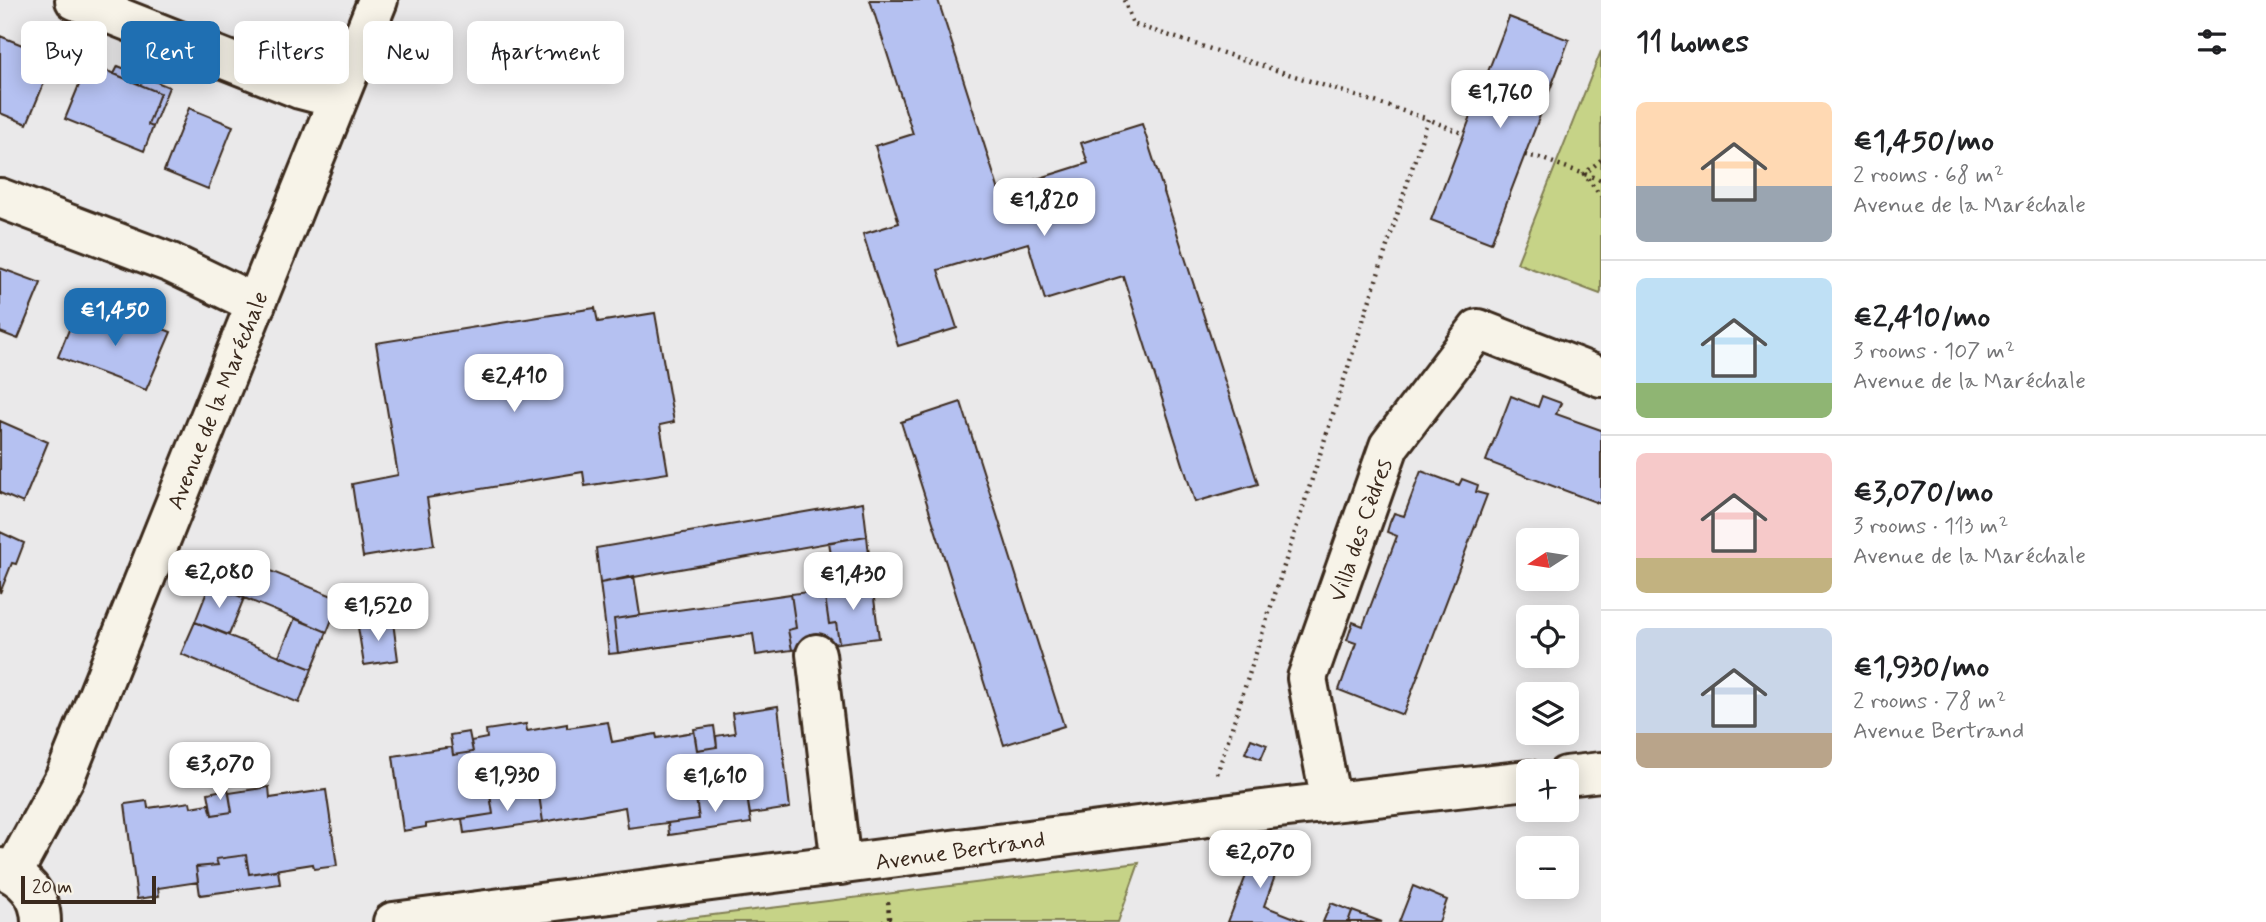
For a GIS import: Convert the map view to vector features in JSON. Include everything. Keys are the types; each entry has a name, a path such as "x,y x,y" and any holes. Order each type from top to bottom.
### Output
{"street":[{"path":"75,0 300,89 338,99"},
{"name":"Avenue de la Maréchale","path":"6,871 65,777 378,0"},
{"path":"0,198 171,263 256,304"},
{"name":"Villa des Cèdres","path":"1331,802 1307,678 1389,446 1478,329 1601,377"},
{"path":"816,654 841,865"},
{"path":"1579,775 1601,772"},
{"name":"Avenue Bertrand","path":"393,922 1203,818 1516,781"},
{"path":"6,871 27,884 36,899 41,922"}],"path":[{"path":"1124,0 1133,24 1428,119 1464,134"},
{"path":"1203,818 1428,119"},
{"path":"1525,155 1601,180"},
{"path":"1584,174 1601,160"},
{"path":"1584,174 1601,196"}],"green space":[{"path":"1601,51 1601,292 1600,294 1517,263"},
{"path":"1139,863 1118,922 656,922"}],"building":[{"path":"870,0 938,0 999,191 1088,163 1081,143 1142,124 1258,484 1195,502 1123,276 1045,300 1028,243 938,270 957,328 898,346 863,234 899,223 875,146 913,134"},
{"path":"1509,17 1569,40 1491,243 1431,220"},
{"path":"0,36 21,44 21,84 44,84 27,124 0,113"},
{"path":"118,66 121,67 121,77 114,74"},
{"path":"107,71 121,77 121,84 138,84 160,93 148,125 153,127 144,151 65,119 79,84 107,84"},
{"path":"138,84 162,84 169,87 153,127 148,125 160,93"},
{"path":"189,108 233,126 208,189 164,171"},
{"path":"0,268 41,283 18,339 0,332"},
{"path":"82,298 136,318 131,331 77,310"},
{"path":"595,308 598,322 655,313 674,422 660,425 668,473 585,486 583,472 427,498 434,545 363,557 352,484 398,475 376,343"},
{"path":"77,310 131,331 136,318 171,332 146,390 58,357"},
{"path":"1511,396 1538,407 1542,396 1561,403 1556,414 1601,430 1601,504 1486,461"},
{"path":"961,402 1064,726 1004,745 901,422"},
{"path":"0,421 48,442 23,503 0,493"},
{"path":"1421,471 1459,485 1462,479 1478,485 1476,492 1487,495 1403,715 1339,690 1356,643 1347,640 1353,622 1363,626 1397,536 1387,532 1390,522 1394,513 1404,516"},
{"path":"863,502 867,536 600,583 596,548"},
{"path":"0,532 24,543 16,564 12,563 0,593"},
{"path":"867,536 872,583 836,588 829,542"},
{"path":"223,552 340,599 327,632 210,584"},
{"path":"634,576 640,615 614,619 618,653 609,654 600,583"},
{"path":"872,583 879,638 839,643 836,623 829,624 824,590"},
{"path":"210,584 244,598 229,635 195,622"},
{"path":"824,590 829,624 836,623 839,643 792,650 788,630 796,628 791,594"},
{"path":"791,594 796,628 788,630 792,650 756,655 753,634 618,653 614,619"},
{"path":"295,618 327,632 312,669 279,656"},
{"path":"195,622 312,669 299,703 181,654"},
{"path":"393,622 398,660 364,665 358,627"},
{"path":"778,706 790,808 750,814 747,796 727,799 726,793 696,798 699,819 628,828 625,807 543,822 539,795 520,797 519,791 490,795 493,814 426,824 426,827 403,831 393,756 452,747 453,755 473,752 471,741 487,738 486,730 526,724 527,731 567,724 567,728 608,722 612,742 656,734 657,738 694,732 697,750 717,747 716,736 735,733 732,713"},
{"path":"714,726 717,747 697,750 694,729"},
{"path":"469,732 473,752 453,755 450,735"},
{"path":"1251,739 1267,745 1261,759 1245,753"},
{"path":"269,787 270,798 326,790 337,866 314,869 313,864 249,874 246,855 216,859 218,865 196,867 198,882 158,888 159,896 137,899 125,804 147,801 148,808 190,802 191,807 209,804 212,815 232,812 229,793"},
{"path":"228,789 232,812 212,815 208,793"},
{"path":"519,791 520,797 539,795 543,822 464,833 462,819 493,814 490,795"},
{"path":"726,793 727,799 747,796 751,823 669,835 668,823 699,819 696,798"},
{"path":"1286,846 1264,906 1305,922 1228,922 1256,850"},
{"path":"246,855 249,874 278,870 280,884 200,895 196,867 218,865 216,859"},
{"path":"1413,886 1447,900 1439,922 1399,922"},
{"path":"1331,903 1352,911 1348,922 1323,922"},
{"path":"1352,911 1382,922 1348,922"}]}
